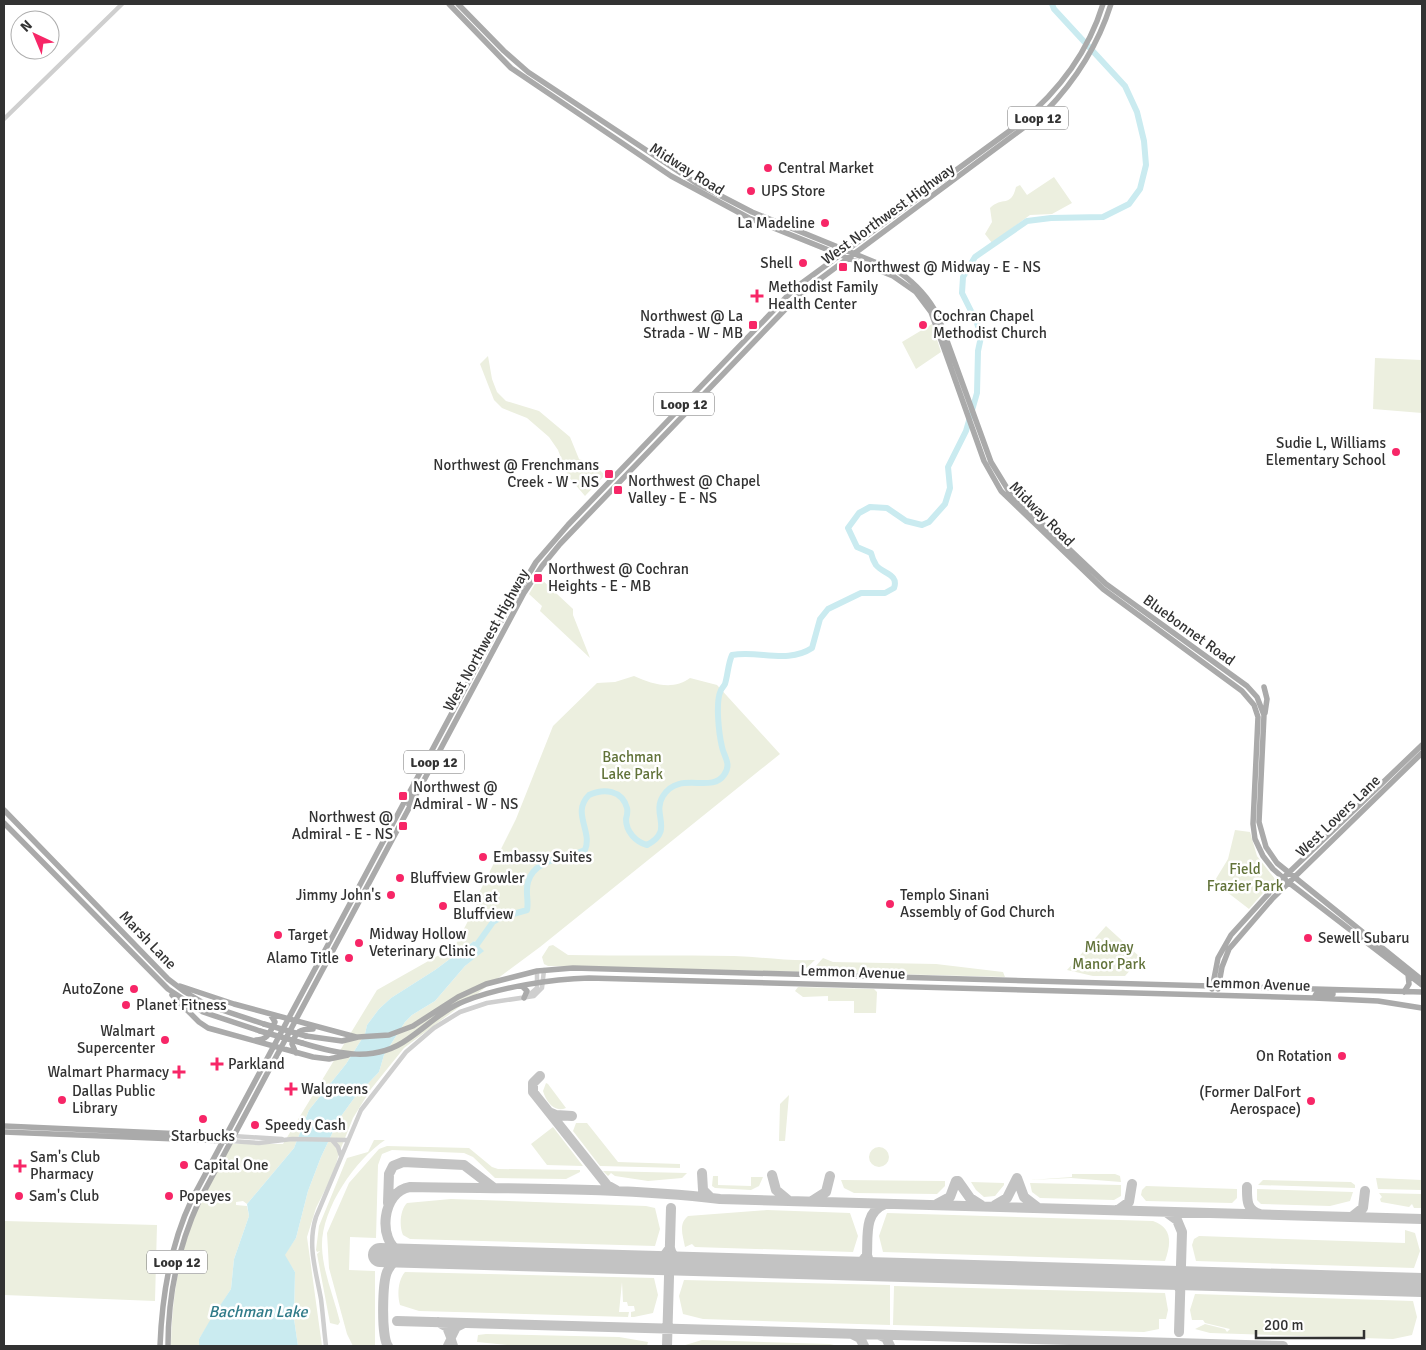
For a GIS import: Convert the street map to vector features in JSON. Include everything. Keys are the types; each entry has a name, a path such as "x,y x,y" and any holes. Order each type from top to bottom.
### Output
{"main road":[{"name":"Midway Road","path":"449,4 511,68 540,90 671,176 749,218 906,280"},
{"name":"Midway Road","path":"458,4 500,47 528,72 676,171 752,212 872,260 906,280 928,307 966,389 991,462 1010,494 1104,587"},
{"name":"West Northwest Highway","path":"168,1344 173,1282 187,1219 196,1189 518,589 554,540 781,301 840,254 1038,108 1059,85 1076,61 1094,29 1103,4"},
{"name":"West Northwest Highway","path":"160,1346 161,1322 170,1262 187,1219 296,1021 524,594 542,566 560,544 800,294 990,155 1046,111 1078,73 1095,43 1111,4"},
{"path":"988,146 990,155"},
{"path":"982,150 990,155"},
{"path":"749,218 752,212"},
{"path":"787,234 790,227"},
{"path":"868,244 865,253 872,260"},
{"path":"770,324 782,305 781,301"},
{"path":"752,332 758,337"},
{"name":"Midway Road","path":"950,355 962,397 990,475 1000,491 1104,587"},
{"path":"604,486 610,492"},
{"path":"554,540 560,544"},
{"name":"Bluebonnet Road","path":"1104,587 1247,686 1254,699"},
{"path":"518,589 524,594"},
{"path":"490,640 497,644"},
{"path":"1264,686 1267,699 1264,715 1260,829 1270,854 1335,913 1422,980"},
{"path":"460,696 466,701"},
{"path":"1254,699 1264,715"},
{"path":"1254,699 1258,718 1254,831 1262,856 1285,880 1335,913"},
{"name":"West Lovers Lane","path":"1214,995 1212,987 1218,958 1226,942 1285,880 1422,745"},
{"name":"West Lovers Lane","path":"1363,805 1422,753"},
{"path":"424,764 430,768"},
{"path":"410,807 409,802 415,787 413,783"},
{"name":"Marsh Lane","path":"4,810 168,989 213,1016 302,1043"},
{"name":"Marsh Lane","path":"4,823 145,962 185,992 213,1007 306,1036"},
{"path":"22,842 29,836"},
{"path":"371,862 379,865"},
{"name":"West Lovers Lane","path":"1214,995 1219,987 1222,967 1230,950 1285,880"},
{"path":"1380,948 1422,985"},
{"name":"Lemmon Avenue","path":"306,1036 336,1041 358,1037 382,1037 406,1030 471,990 498,980 540,971 574,968 1422,992"},
{"path":"312,972 320,975"},
{"path":"730,972 730,981"},
{"path":"1404,992 1409,984 1408,974"},
{"name":"Lemmon Avenue","path":"302,1043 348,1055 377,1052 407,1040 436,1018 461,1003 489,993 589,978 1314,998 1384,1002 1422,1008"},
{"path":"178,986 320,1028 358,1037"},
{"path":"523,987 528,991 524,998"},
{"path":"168,989 204,1026 296,1053 329,1059 348,1055"},
{"path":"1299,989 1299,998"},
{"path":"1314,998 1316,994 1337,994 1345,990"},
{"path":"244,1038 266,1038 275,1022 273,1016 268,1012"},
{"path":"296,1053 292,1044 299,1030 320,1028"},
{"path":"4,1126 171,1136"},
{"path":"4,1132 232,1138"},
{"path":"161,1322 164,1324 168,1344"}],"street":[{"path":"4,119 122,4"},
{"path":"326,1346 311,1240 316,1217 361,1110 373,1092 406,1052 425,1034 452,1016 468,1009 488,1003 524,998 537,994 540,984 540,971"},
{"path":"232,1138 259,1143 282,1139 348,1140"},
{"path":"332,1140 338,1147 342,1158"}],"green space":[{"path":"1054,177 1072,203 1052,214 1030,215 992,243 985,234 992,222 990,208 998,203 1009,200 1016,187 1020,185 1027,195"},
{"path":"932,324 941,352 916,369 902,342"},
{"path":"488,356 492,379 497,392 506,401 539,411 570,437 579,459 593,464 605,475 585,496 568,476 558,450 549,437 527,418 502,408 494,400 480,364"},
{"path":"1375,358 1422,360 1422,413 1373,409"},
{"path":"539,577 573,609 573,615 590,658 540,611 542,606 529,594"},
{"name":"Bachman Lake Park","path":"634,676 662,685 677,684 690,678 717,685 780,754 540,947 404,1048 371,1089 353,1118 339,1153 334,1172 316,1208 307,1237 322,1346 298,1346 294,1319 295,1272 284,1255 296,1238 308,1191 321,1157 339,1119 355,1097 379,1072 384,1055 405,1022 412,1015 435,1001 465,966 483,951 474,941 435,970 391,998 379,1009 367,1025 365,1034 346,1064 309,1110 294,1148 247,1204 243,1201 236,1202 236,1205 247,1206 249,1216 234,1259 231,1289 199,1339 199,1346 171,1346 177,1278 190,1228 232,1144 283,1144 377,990 455,946 481,896 478,895 516,819 553,726 597,683 615,682"},
{"name":"Field Frazier Park","path":"1235,830 1250,832 1257,856 1275,879 1249,909 1214,882 1228,859"},
{"name":"Midway Manor Park","path":"1106,926 1141,958 1125,976 1093,976 1067,970"},
{"path":"553,945 568,955 734,956 815,960 802,972 548,966 544,964 542,957 549,946"},
{"path":"823,958 833,962 936,964 1003,972 1005,977 816,972 815,967"},
{"path":"798,987 874,989 877,992 876,1013 854,1013 854,1001 828,1001 828,996 803,997 795,991"},
{"path":"546,1083 566,1108 558,1109 548,1102 543,1091"},
{"path":"789,1095 785,1141 779,1141 780,1104"},
{"path":"576,1123 587,1123 618,1162 680,1164 680,1168 600,1166 573,1131"},
{"path":"553,1127 583,1166 547,1165 531,1144"},
{"path":"374,1140 385,1140 362,1160 342,1187 327,1217 323,1232 323,1257 340,1322 338,1325 330,1323 317,1254 320,1251 317,1252 316,1250 319,1226 347,1158 368,1152"},
{"path":"387,1146 469,1148 492,1167 498,1169 580,1170 580,1172 566,1179 495,1178 473,1157 464,1153 392,1150 382,1154 378,1165 376,1238 350,1237 349,1270 375,1271 375,1346 353,1346 347,1334 329,1268 327,1233 349,1183 379,1149"},
{"path":"879,1147 886,1150 889,1157 886,1164 879,1167 872,1164 869,1157 872,1150"},
{"path":"603,1171 687,1173 682,1178 648,1181 615,1176 611,1173 608,1176"},
{"path":"1072,1174 1115,1174 1120,1176 1121,1182 1071,1178 1030,1180 1072,1177"},
{"path":"713,1176 718,1176 718,1185 751,1186 751,1177 763,1177 759,1186 751,1190 715,1188 712,1186"},
{"path":"1376,1178 1422,1180 1422,1190 1378,1189"},
{"path":"841,1180 945,1181 945,1186 937,1194 854,1193 844,1188"},
{"path":"1263,1180 1351,1182 1355,1185 1355,1188 1258,1185"},
{"path":"971,1182 1004,1183 1004,1185 995,1196 984,1197"},
{"path":"1030,1183 1121,1185 1121,1196 1114,1200 1040,1198 1032,1192"},
{"path":"1146,1186 1237,1189 1237,1198 1232,1203 1146,1201 1141,1195 1142,1190"},
{"path":"1257,1189 1353,1192 1350,1201 1330,1206 1261,1204 1257,1200"},
{"path":"1379,1193 1422,1194 1422,1208 1414,1208 1412,1204 1409,1207 1381,1202 1380,1199 1382,1197"},
{"path":"451,1199 646,1206 655,1208 660,1229 655,1246 410,1239 403,1235 401,1218 407,1203"},
{"path":"767,1210 850,1213 858,1236 853,1252 695,1247 692,1244 685,1247 682,1226 688,1216"},
{"path":"887,1213 1153,1221 1160,1224 1167,1232 1169,1243 1165,1261 883,1252 879,1236"},
{"path":"4,1221 157,1225 155,1301 4,1295"},
{"path":"1405,1230 1415,1233 1420,1251 1414,1268 1196,1261 1192,1245 1194,1239 1199,1236 1405,1243"},
{"path":"405,1272 654,1278 658,1295 653,1313 634,1317 631,1317 631,1312 635,1311 634,1306 628,1306 627,1302 623,1302 622,1282 619,1312 629,1312 628,1317 419,1311 400,1305 399,1288"},
{"path":"684,1280 890,1285 890,1325 703,1319 683,1314 679,1296"},
{"path":"894,1286 1165,1293 1168,1310 1166,1319 1159,1319 1159,1329 1144,1332 893,1325"},
{"path":"1195,1294 1413,1301 1417,1317 1412,1335 1393,1339 1210,1333 1195,1329 1205,1324 1225,1329 1227,1332 1230,1329 1205,1323 1203,1320 1192,1320 1190,1310"},
{"path":"478,1335 619,1337 648,1342 647,1346 517,1346 477,1342"},
{"path":"702,1340 830,1344 838,1346 682,1346"}],"water":[{"name":"Bachman Lake","path":"474,941 484,951 465,966 435,1001 412,1015 405,1022 384,1055 379,1072 355,1097 339,1119 321,1157 308,1191 296,1238 285,1255 295,1272 294,1319 298,1346 199,1346 199,1339 231,1289 234,1259 249,1216 247,1204 294,1148 309,1110 346,1064 365,1034 367,1025 379,1009 391,998 435,970"}],"waterway":[{"path":"473,950 493,922 527,910 528,882 537,868 552,860 585,850 587,843 582,809 589,795 606,791 621,797 627,808 626,824 630,832 639,842 647,845 660,834 660,803 670,788 677,784 711,783 724,775 727,761 720,734 718,702 719,695 725,684 732,655 783,656 803,653 812,648 820,619 828,609 861,593 885,593 894,588 895,583 892,577 876,565 871,553 857,547 848,528 859,513 870,507 887,508 906,521 922,525 929,522 945,504 950,488 948,467 966,431 977,393 978,351 981,337 977,323 962,293 963,277 975,257 1027,221 1051,218 1103,217 1129,204 1140,189 1146,165 1144,141 1137,112 1125,86 1054,9 1052,4"}],"taxiway":[{"path":"540,1076 533,1083 533,1092 607,1185 616,1190"},
{"path":"549,1112 556,1115 572,1116"},
{"path":"388,1203 389,1174 393,1166 403,1162 464,1165 494,1188"},
{"path":"702,1173 703,1190 711,1198"},
{"path":"772,1175 776,1190 788,1200"},
{"path":"812,1201 826,1192 830,1176"},
{"path":"1017,1178 1024,1197 1037,1207"},
{"path":"995,1205 1007,1198 1017,1178"},
{"path":"937,1204 950,1197 956,1181"},
{"path":"958,1181 970,1198 981,1205"},
{"path":"1118,1210 1129,1202 1132,1184"},
{"path":"444,1256 410,1255 400,1252 393,1246 388,1238 386,1217 388,1206 393,1197 401,1190 410,1187 565,1189 643,1192 720,1199 1422,1219"},
{"path":"1247,1187 1247,1200 1250,1207 1260,1214"},
{"path":"1353,1216 1363,1208 1365,1191"},
{"path":"867,1255 870,1219 873,1213 885,1204"},
{"path":"667,1346 671,1208"},
{"path":"1166,1212 1177,1220 1182,1232 1179,1332"},
{"path":"638,1261 661,1260 670,1248 672,1254 679,1260 690,1263 706,1263"},
{"path":"835,1267 858,1267 867,1255 872,1265 881,1269 903,1269"},
{"path":"388,1346 383,1321 386,1276 394,1262 400,1258 410,1256"},
{"path":"1135,1277 1154,1276 1168,1278 1173,1280 1180,1290 1183,1284 1193,1279 1225,1279"},
{"path":"1383,1284 1416,1285 1422,1289"},
{"path":"397,1321 1283,1346"},
{"path":"438,1322 447,1327 451,1337 456,1327 464,1323"},
{"path":"852,1334 860,1338 864,1346"},
{"path":"879,1335 886,1338 890,1346"},
{"path":"448,1346 451,1340 453,1346"}],"runway":[{"path":"380,1255 1422,1285"}],"place":[{"name":"Central Market","path":"768,168"},
{"name":"UPS Store","path":"751,191"},
{"name":"La Madeline","path":"825,223"},
{"name":"Shell","path":"803,263"},
{"name":"Northwest @ Midway - E - NS","path":"843,267"},
{"name":"Methodist Family Health Center","path":"757,296"},
{"name":"Northwest @ La Strada - W - MB","path":"753,325"},
{"name":"Cochran Chapel Methodist Church","path":"923,325"},
{"name":"Sudie L, Williams Elementary School","path":"1396,452"},
{"name":"Northwest @ Frenchmans Creek - W - NS","path":"609,474"},
{"name":"Northwest @ Chapel Valley - E - NS","path":"618,490"},
{"name":"Northwest @ Cochran Heights - E - MB","path":"538,578"},
{"name":"Northwest @ Admiral - W - NS","path":"403,796"},
{"name":"Northwest @ Admiral - E - NS","path":"403,826"},
{"name":"Embassy Suites","path":"483,857"},
{"name":"Bluffview Growler","path":"400,878"},
{"name":"Jimmy John's","path":"391,895"},
{"name":"Templo Sinani Assembly of God Church","path":"890,904"},
{"name":"Elan at Bluffview","path":"443,906"},
{"name":"Target","path":"278,935"},
{"name":"Sewell Subaru","path":"1308,938"},
{"name":"Midway Hollow Veterinary Clinic","path":"359,943"},
{"name":"Alamo Title","path":"349,958"},
{"name":"AutoZone","path":"134,989"},
{"name":"Planet Fitness","path":"126,1005"},
{"name":"Walmart Supercenter","path":"165,1040"},
{"name":"On Rotation","path":"1342,1056"},
{"name":"Parkland","path":"217,1064"},
{"name":"Walmart Pharmacy","path":"179,1072"},
{"name":"Walgreens","path":"291,1089"},
{"name":"Dallas Public Library","path":"62,1100"},
{"name":"(Former DalFort Aerospace)","path":"1311,1101"},
{"name":"Starbucks","path":"203,1119"},
{"name":"Speedy Cash","path":"255,1125"},
{"name":"Capital One","path":"184,1165"},
{"name":"Sam's Club Pharmacy","path":"20,1166"},
{"name":"Sam's Club","path":"19,1196"},
{"name":"Popeyes","path":"169,1196"}]}
